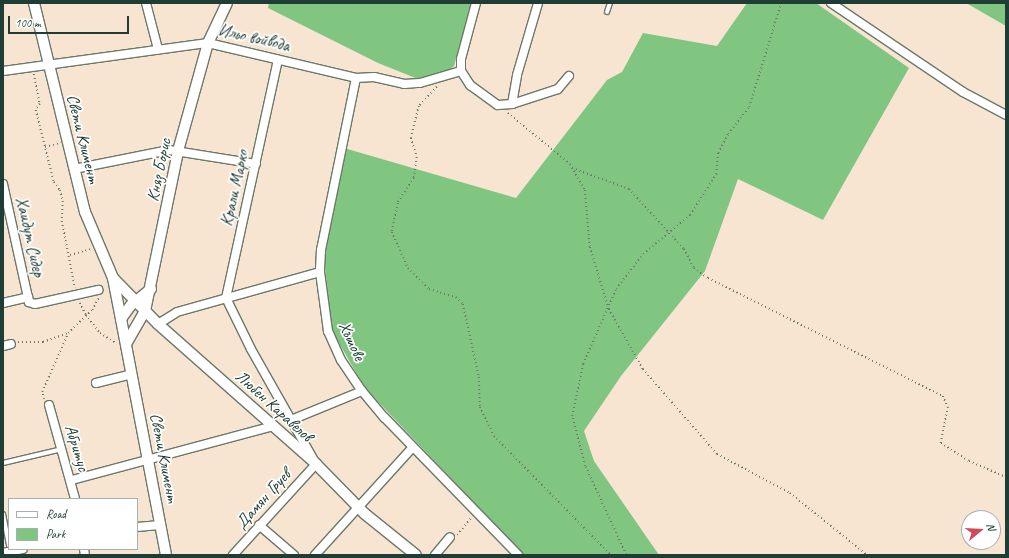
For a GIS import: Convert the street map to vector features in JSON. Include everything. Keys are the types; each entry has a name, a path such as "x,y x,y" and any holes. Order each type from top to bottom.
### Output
{"street":[{"name":"Свети Климент","path":"34,3 85,212 112,278 132,374 166,555"},
{"path":"146,3 158,49"},
{"name":"Княз Борис","path":"126,346 145,311 151,289 178,151 208,43 227,3"},
{"path":"476,3 461,71 470,85 498,105 512,104 558,89 569,76"},
{"path":"512,104 517,75 538,3"},
{"path":"830,3 963,92 1006,115"},
{"name":"Ильо войвода","path":"3,71 208,43 356,78 374,77 404,84 420,83 461,71"},
{"name":"Крали Марко","path":"226,298 278,60"},
{"name":"Хъшове","path":"356,78 321,250 320,272 328,331 341,360 362,391 412,448 518,555"},
{"path":"74,169 169,150 256,164"},
{"name":"Хаидут Сидер","path":"3,184 28,297"},
{"path":"158,324 177,312 320,272"},
{"name":"Любен Каравелов","path":"112,278 158,324 316,464 358,507 416,555"},
{"path":"121,319 135,302 151,289"},
{"path":"3,303 28,297 29,302 34,304 76,294 98,294"},
{"path":"226,298 316,464"},
{"path":"96,383 132,374"},
{"path":"291,420 362,391"},
{"name":"Абритус","path":"49,405 72,480 75,498"},
{"path":"72,480 147,458 274,426"},
{"path":"315,555 412,448"},
{"name":"Дамян Груев","path":"233,555 316,464"},
{"path":"138,526 160,525"},
{"path":"259,525 294,555"},
{"path":"435,555 450,537"}],"lane":[{"path":"607,12 610,3"},
{"path":"3,462 62,448"},
{"path":"3,514 8,550"}],"path":[{"path":"626,555 585,466 572,416 583,364 609,309 616,289 643,254 690,215 716,174 718,153 728,134 749,107 781,3"},
{"path":"33,66 40,104 36,110 54,182 60,190 63,201 62,221 70,255 76,294 86,315 100,333 126,346"},
{"path":"447,75 420,106 410,138 417,157 414,178 398,203 392,232 408,268 429,289 456,297 463,304 479,377 480,407 494,436 611,555"},
{"path":"498,105 572,168 585,190 590,247 609,309 643,369 718,454 790,493 867,555"},
{"path":"45,147 68,141"},
{"path":"572,168 629,189 684,249 694,268 708,278 942,396 948,407 941,443 969,461 1006,477"},
{"path":"70,255 99,247"},
{"path":"49,405 42,392 68,333 92,310 98,294"},
{"path":"7,345 43,342 68,333"},
{"path":"450,537 454,540 476,512"}],"green space":[{"path":"269,3 471,3 454,66 448,71 418,79 378,63 268,8"},
{"path":"747,3 816,3 909,68 823,220 738,179 705,271 621,376 584,431 594,461 659,555 524,555 365,388 332,331 323,251 344,148 516,198 607,80 622,72 643,33 717,46"},
{"path":"966,3 1006,3 1006,26"}]}
